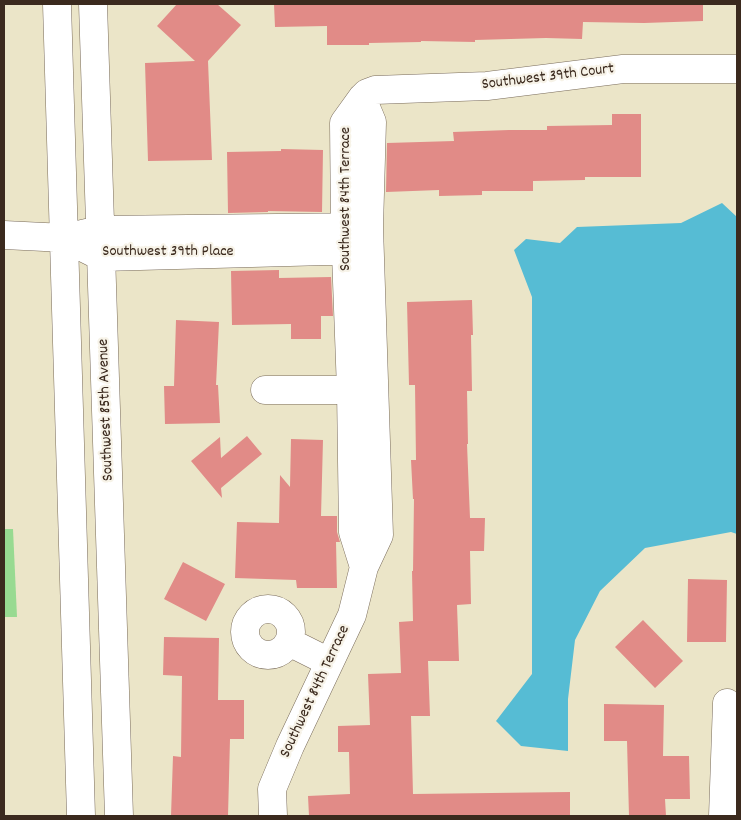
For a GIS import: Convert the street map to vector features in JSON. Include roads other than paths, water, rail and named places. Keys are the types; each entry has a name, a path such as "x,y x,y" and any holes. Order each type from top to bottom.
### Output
{"street":[{"path":"57,4 81,816"},
{"name":"Southwest 85th Avenue","path":"93,4 119,816"},
{"name":"Southwest 39th Court","path":"362,98 367,93 375,90 487,86 623,69 737,69"},
{"name":"Southwest 84th Terrace","path":"273,816 272,789 290,746 352,615 364,568 353,532 362,390 358,238 344,123 362,98"},
{"name":"Southwest 39th Place","path":"65,238 100,230 358,238"},
{"path":"4,235 65,238"},
{"name":"Southwest 39th Place","path":"65,238 102,257 358,238"},
{"path":"265,390 362,390"},
{"path":"289,642 329,662"},
{"path":"723,816 726,703"}],"water":[{"path":"722,203 737,217 737,534 731,532 645,548 600,591 575,640 568,699 568,751 521,746 496,721 532,674 532,297 514,250 526,239 560,243 577,227 681,223"}]}
